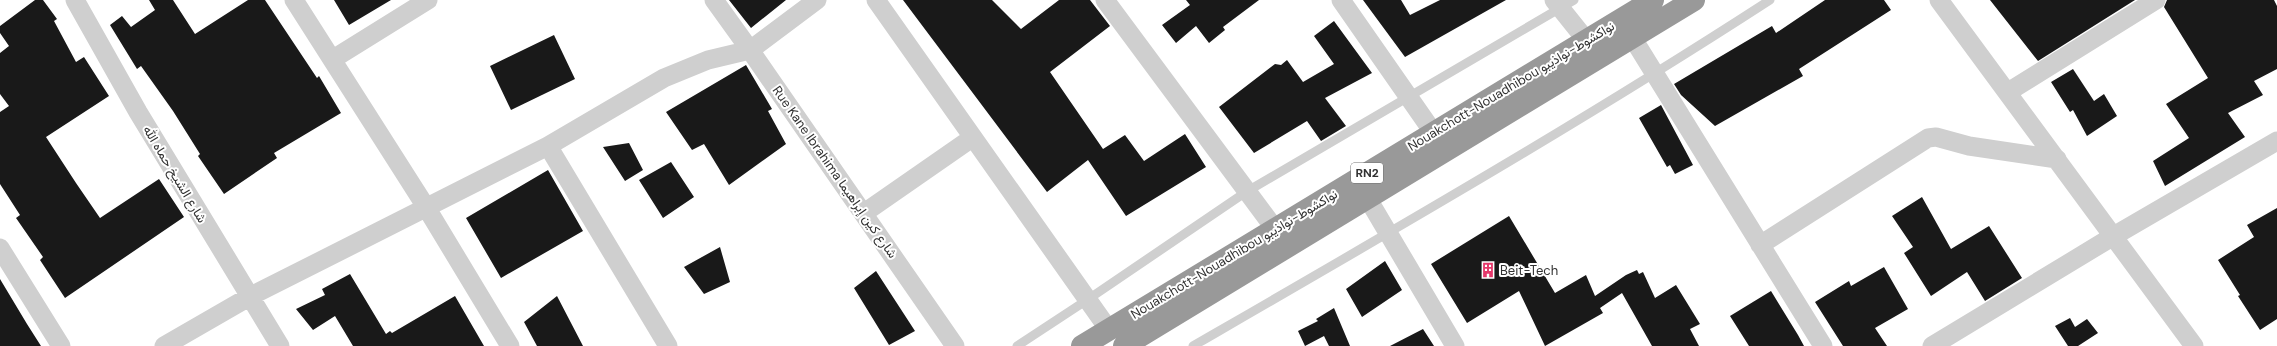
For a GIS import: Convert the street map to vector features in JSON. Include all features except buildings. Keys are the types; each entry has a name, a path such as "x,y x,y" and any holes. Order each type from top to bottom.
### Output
{"highway":[{"name":"Nouakchott-Nouadhibou نواكشوط-نواذيبو","path":"1082,346 1653,0"},
{"name":"Nouakchott-Nouadhibou نواكشوط-نواذيبو","path":"1124,346 1368,199 1690,1"}],"street":[{"name":"شارع الشيخ حماه الله","path":"75,0 138,112 280,346"},
{"path":"294,0 426,207 510,346"},
{"path":"333,59 428,0"},
{"name":"Rue Kane Ibrahima شارع كين إبراهيما","path":"714,0 864,213 955,346"},
{"path":"164,346 249,297 548,146 664,78 708,60 750,50 817,0"},
{"path":"876,0 1109,330"},
{"path":"1105,0 1246,192 1275,229"},
{"path":"1341,0 1433,132"},
{"path":"1939,0 2008,92 2112,237 2194,346"},
{"path":"2008,92 2156,0"},
{"path":"1562,3 1586,40"},
{"path":"1632,37 1823,346"},
{"path":"1760,245 1928,138 1936,137 1969,146 2057,160"},
{"path":"864,213 972,138"},
{"path":"1932,346 2112,237 2277,141"},
{"path":"548,146 668,346"},
{"path":"1368,199 1455,346"},
{"path":"0,248 61,346"}],"lane":[{"path":"1193,346 1388,233 1655,74 1770,0"},
{"path":"1016,346 1087,300 1246,192 1408,98 1562,3"}],"place":[{"name":"Beit-Tech","path":"1488,270"}]}
